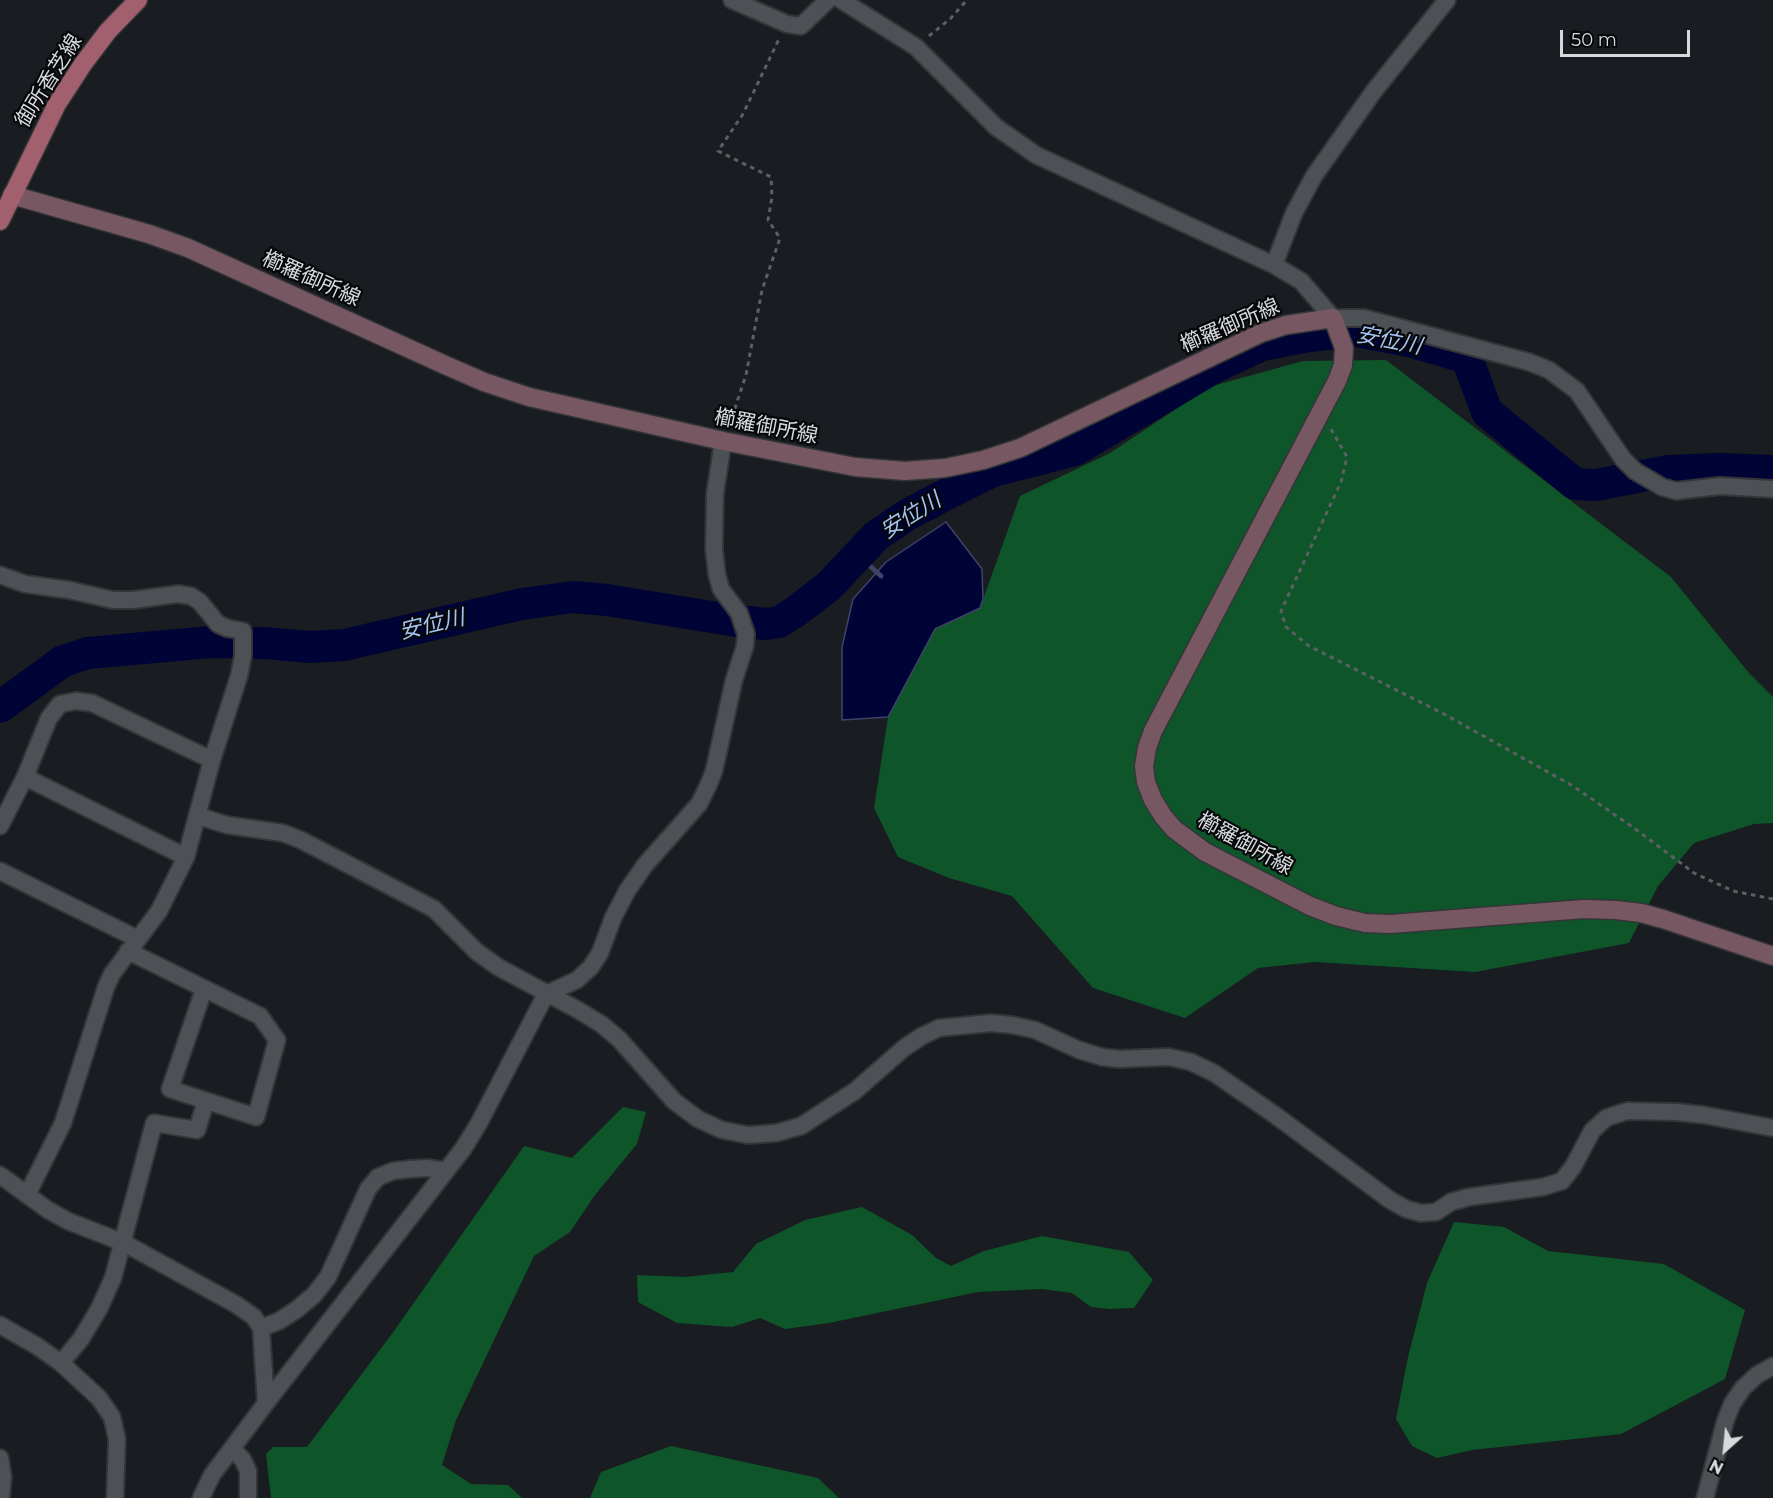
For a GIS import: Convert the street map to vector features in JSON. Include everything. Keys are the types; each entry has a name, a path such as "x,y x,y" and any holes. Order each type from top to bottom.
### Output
{"main road":[{"name":"御所香芝線","path":"0,221 6,193 57,104 108,31 138,0"},
{"name":"櫛羅御所線","path":"6,193 149,234 188,248 484,382 529,397 723,441 855,467 905,471 945,468 983,460 1020,448 1261,333 1286,325 1335,324 1344,348 1337,381 1153,731 1144,766 1146,782 1153,800 1174,829 1205,852 1310,906 1336,916 1365,923 1390,924 1584,909 1616,910 1663,919 1773,956"}],"street":[{"path":"732,0 787,24 801,26 828,0"},
{"path":"842,0 916,47 996,127 1036,155 1274,265 1301,281 1335,324 1364,318 1529,362 1549,370 1577,391 1614,446 1641,476 1676,491 1720,486 1773,489"},
{"path":"1274,265 1294,213 1314,176 1374,91 1447,0"},
{"path":"201,1498 212,1474 446,1171 479,1123 546,994 577,980 591,967 600,953 627,891 645,865 699,804 714,771 746,634 739,613 721,589 717,575 714,549 715,494 723,441"},
{"path":"0,575 25,584 69,590 113,600 133,600 178,594 191,596 200,602 218,624 243,631 243,656 239,676 212,760 186,856 159,911 133,945 106,987 75,1092 63,1123 27,1196"},
{"path":"0,826 25,777 49,718 60,704 76,701 101,706 212,760"},
{"path":"25,777 186,856"},
{"path":"198,816 227,825 283,833 301,840 434,909 484,957 498,967 601,1024 618,1039 674,1101 698,1119 722,1130 748,1135 776,1133 801,1126 855,1091 922,1035 939,1028 991,1023 1012,1024 1035,1030 1079,1050 1102,1057 1119,1059 1169,1057 1191,1062 1214,1073 1297,1130 1390,1200 1406,1209 1421,1213 1436,1212 1451,1203 1469,1197 1543,1187 1562,1180 1573,1167 1593,1131 1606,1118 1627,1111 1704,1115 1773,1128"},
{"path":"0,871 133,945 204,989 260,1016 277,1040 256,1117 170,1089 204,989"},
{"path":"61,1363 81,1339 99,1310 113,1278 154,1123 197,1130 206,1101"},
{"path":"261,1328 279,1321 296,1310 314,1295 328,1277 368,1189 378,1177 393,1171 410,1169 427,1168 446,1171"},
{"path":"0,1175 27,1196 68,1221 124,1243 237,1305 254,1317 261,1328 266,1402"},
{"path":"0,1325 61,1363 99,1398 112,1417 117,1439 115,1498"},
{"path":"1705,1498 1732,1404 1743,1388 1773,1366"},
{"path":"232,1448 243,1460 248,1471 248,1498"},
{"path":"0,1458 3,1477 1,1498"}],"path":[{"path":"916,47 950,19 967,0"},
{"path":"723,441 746,375 762,290 780,238 768,220 772,197 771,177 718,151 743,114 787,24"},
{"path":"1321,412 1347,457 1341,482 1281,611 1286,627 1309,646 1444,714 1573,786 1694,873 1733,891 1773,899"}],"green space":[{"path":"1386,360 1671,577 1749,673 1773,697 1773,823 1754,824 1694,843 1658,886 1629,943 1475,972 1315,962 1258,968 1185,1018 1093,988 1012,896 949,878 898,857 874,808 888,717 935,629 980,608 1020,496 1110,453 1209,387 1303,361"},
{"path":"623,1107 646,1112 637,1144 595,1195 570,1232 534,1256 456,1420 442,1465 471,1484 508,1485 522,1498 271,1498 266,1454 273,1447 307,1447 394,1331 524,1146 572,1158"},
{"path":"862,1207 912,1235 936,1258 951,1266 984,1251 1042,1236 1129,1252 1153,1280 1134,1308 1091,1307 1072,1293 1042,1289 978,1292 829,1323 785,1329 760,1318 732,1327 677,1323 638,1302 637,1275 685,1277 733,1272 756,1244 805,1220"},
{"path":"1454,1222 1504,1227 1548,1251 1664,1264 1745,1310 1725,1379 1621,1434 1472,1450 1437,1458 1412,1446 1396,1419 1408,1357 1427,1283"},
{"path":"671,1446 818,1478 839,1498 590,1498 601,1472"}],"shaded area":[{"path":"946,522 982,569 983,599 980,608 935,629 888,717 842,720 842,647 853,599 886,562"}],"waterway":[{"name":"安位川","path":"0,707 63,661 88,653 211,642 310,647 344,645 522,604 573,597 607,600 730,620 766,624 779,622 829,586 876,536 907,515 993,471 1075,450 1215,367 1262,345 1309,336 1356,331 1409,341 1467,358 1487,412 1575,484 1596,485 1668,471 1719,469 1773,471"},
{"path":"858,555 881,576"}]}
